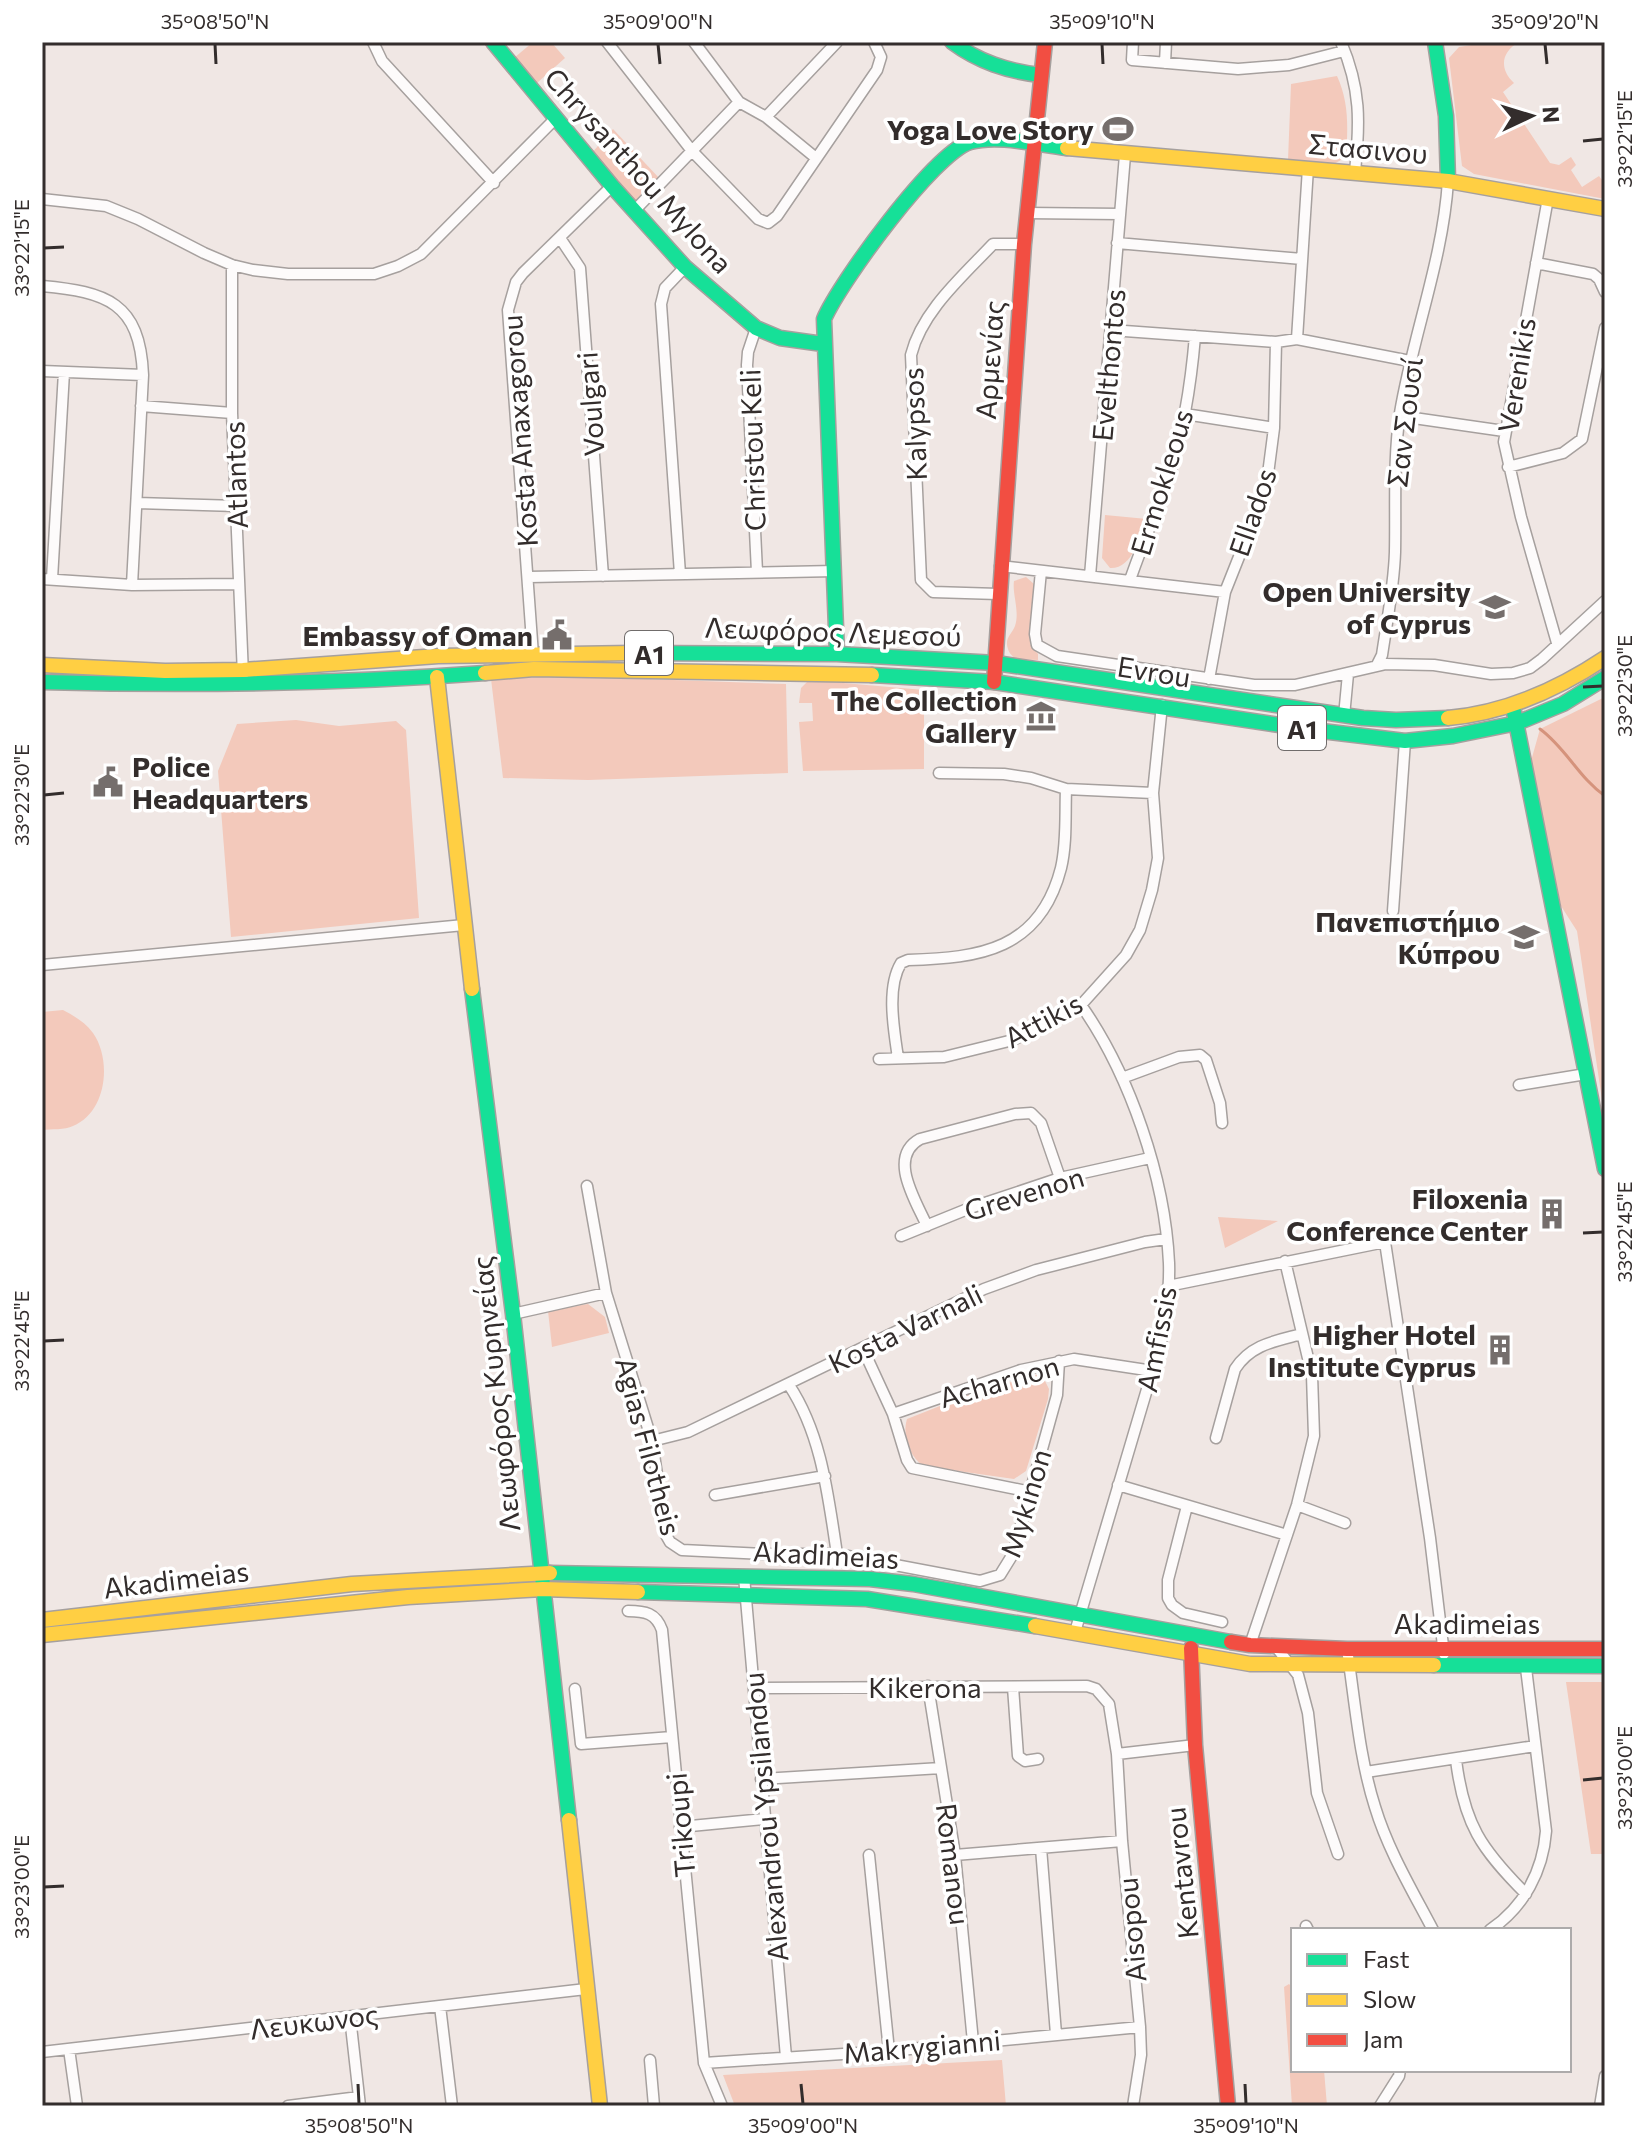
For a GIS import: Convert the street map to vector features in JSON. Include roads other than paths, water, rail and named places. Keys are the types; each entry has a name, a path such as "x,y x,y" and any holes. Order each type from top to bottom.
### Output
{"main road":[{"name":"Chrysanthou Mylona","path":"493,42 612,186 685,267 756,328 780,338 823,344"},
{"path":"952,42 974,59 997,69 1040,75"},
{"name":"Αρμενίας","path":"994,682 1026,213 1045,42"},
{"path":"1435,42 1447,128 1448,181"},
{"path":"837,654 824,319 833,298 873,243 946,154 974,141 997,140 1033,145"},
{"name":"Στασινου","path":"1033,145 1448,181 1605,209"},
{"name":"Λεωφόρος Λεμεσού","path":"42,682 149,686 438,656 533,653 837,654 996,663 1344,716 1418,721 1450,719 1513,707 1554,690 1605,658"},
{"name":"Λεωφόρος Λεμεσού","path":"42,665 243,677 437,677 534,669 840,673 994,682 1405,741 1453,736 1517,723 1563,704 1605,678"},
{"name":"Λεωφόρος Κυρηνείας","path":"437,677 464,925 513,1314 600,2106"},
{"path":"1513,707 1605,1169"},
{"name":"Akadimeias","path":"42,1620 352,1584 541,1573 744,1576 870,1579 913,1584 1250,1645 1347,1649 1605,1649"},
{"name":"Akadimeias","path":"42,1635 408,1597 543,1589 867,1599 1250,1664 1526,1668 1605,1666"},
{"name":"Kentavrou","path":"1194,1636 1190,1655 1195,1745 1228,2106"}],"street":[{"path":"373,42 382,61 494,183"},
{"path":"607,42 692,151 758,219 768,223 777,216 877,70 881,57 874,42"},
{"path":"694,42 739,102 766,117 816,158"},
{"path":"766,117 837,42"},
{"path":"1133,42 1132,60 1238,69 1289,65 1342,46 1354,77 1359,112 1355,172"},
{"path":"1165,63 1166,42"},
{"path":"635,210 739,102"},
{"path":"42,199 84,202 114,209 232,265 288,274 355,275 387,270 421,254 555,119"},
{"name":"Evelthontos","path":"1090,576 1125,155"},
{"path":"1297,339 1308,168"},
{"name":"Σαν Σουσί","path":"1377,665 1382,655 1392,584 1400,416 1439,238 1448,181"},
{"name":"Kosta Anaxagorou","path":"534,669 508,310 516,282 523,273 612,186"},
{"name":"Verenikis","path":"1548,198 1504,431 1508,467 1557,643"},
{"path":"1026,213 1120,214"},
{"name":"Voulgari","path":"560,238 580,268 603,576"},
{"path":"1117,243 1302,259"},
{"name":"Kalypsos","path":"998,594 933,592 921,580 911,355 917,335 928,317 993,244 1024,244"},
{"path":"1536,263 1593,274 1605,292"},
{"name":"Atlantos","path":"232,265 232,413 243,677"},
{"path":"680,574 661,304 665,288 685,267"},
{"path":"42,286 79,289 104,297 126,318 139,343 143,375 132,585"},
{"name":"Christou Keli","path":"756,328 747,365 757,572"},
{"path":"1508,467 1563,453 1582,439 1605,328"},
{"path":"1111,330 1276,342 1297,339 1410,361"},
{"name":"Ermokleous","path":"1130,580 1168,477 1185,414 1195,336"},
{"name":"Ellados","path":"1209,679 1225,592 1263,492 1274,428 1276,342"},
{"path":"42,371 143,375"},
{"path":"64,372 47,579 132,585 239,584"},
{"path":"141,406 232,413"},
{"path":"1185,414 1274,428"},
{"path":"1400,416 1504,431"},
{"path":"137,503 237,506"},
{"path":"1000,566 1225,592"},
{"path":"529,577 835,571"},
{"name":"Evrou","path":"1041,571 1035,634 1037,645 1046,652 1209,679 1279,686 1348,674 1377,665 1434,665 1491,674 1513,673 1530,668 1542,659 1605,601"},
{"path":"1344,716 1348,674"},
{"name":"Attikis","path":"879,1059 944,1057 985,1048 1037,1030 1081,1005 1126,955 1140,930 1158,858 1153,793 1162,705"},
{"path":"1393,911 1405,741"},
{"path":"939,773 1004,774 1031,778 1066,789 1153,793"},
{"path":"898,1058 894,1027 895,983 901,963 987,952 1026,929 1043,909 1061,867 1066,789"},
{"path":"42,965 464,925"},
{"name":"Amfissis","path":"1075,1632 1153,1371 1166,1313 1168,1286 1166,1239 1150,1158 1122,1078 1102,1035 1081,1005"},
{"path":"1122,1078 1179,1057 1200,1055 1206,1060 1220,1103 1222,1123"},
{"path":"1519,1085 1586,1074"},
{"path":"927,1226 906,1178 904,1166 909,1148 920,1139 1015,1114 1031,1113 1041,1123 1060,1178"},
{"name":"Grevenon","path":"901,1236 1060,1178 1150,1158"},
{"name":"Agias Filotheis","path":"587,1186 606,1293 652,1441 666,1535 675,1547 692,1552 837,1554"},
{"name":"Kosta Varnali","path":"652,1441 688,1432 1008,1279 1166,1239"},
{"path":"1168,1286 1385,1242 1446,1666"},
{"path":"1250,1645 1297,1505 1314,1436 1312,1375 1285,1261"},
{"path":"513,1314 606,1293"},
{"path":"1216,1438 1235,1369 1241,1359 1261,1345 1302,1334"},
{"path":"863,1349 893,1414 912,1468 1031,1492"},
{"name":"Acharnon","path":"893,1414 1059,1361 1091,1360 1153,1371"},
{"name":"Mykinon","path":"837,1554 980,1581 1000,1575 1013,1554 1031,1492 1057,1395 1059,1361"},
{"path":"789,1385 807,1420 825,1476 837,1554"},
{"path":"715,1495 825,1476"},
{"path":"1118,1485 1287,1535"},
{"path":"1297,1505 1345,1523"},
{"path":"1187,1506 1168,1580 1168,1598 1183,1613 1222,1622"},
{"name":"Alexandrou Ypsilandou","path":"744,1576 786,2057"},
{"path":"1087,1588 1095,1618"},
{"name":"Trikoupi","path":"628,1611 649,1613 659,1621 662,1630 704,2063 722,2106"},
{"path":"1276,1647 1293,1666 1308,1713 1317,1793 1338,1854"},
{"path":"1347,1649 1366,1772 1375,1807 1391,1849 1432,1928"},
{"path":"1492,1928 1518,1907 1526,1894 1539,1870 1545,1842 1526,1668"},
{"name":"Romanou","path":"928,1686 955,1855 973,2042"},
{"name":"Kikerona","path":"754,1688 1087,1686 1096,1689"},
{"path":"1013,1687 1018,1756 1025,1761 1038,1759"},
{"path":"575,1689 581,1744 672,1737"},
{"name":"Aisopou","path":"1096,1689 1109,1704 1117,1754 1140,2027 1141,2055 1133,2106"},
{"path":"1117,1754 1195,1745"},
{"path":"1366,1772 1535,1746"},
{"path":"1456,1760 1461,1793 1476,1835 1491,1858 1526,1894"},
{"path":"761,1779 941,1768"},
{"path":"680,1827 765,1819"},
{"path":"955,1855 1122,1841"},
{"path":"1041,1848 1056,2034"},
{"path":"869,1855 889,2051"},
{"name":"Λευκωνος","path":"42,2052 586,1989"},
{"path":"440,2006 452,2106"},
{"path":"288,2106 359,2101 350,2017"},
{"name":"Makrygianni","path":"704,2063 889,2051 1140,2027"},
{"path":"69,2049 77,2106"},
{"path":"650,2060 654,2106"},
{"path":"1380,2106 1400,2072"},
{"path":"1600,2106 1605,2076"}],"waterway":[{"path":"1540,729 1605,796"}],"place":[{"name":"Yoga Love Story","path":"1118,129"},
{"name":"Open University of Cyprus","path":"1495,607"},
{"name":"Embassy of Oman","path":"557,635"},
{"name":"The Collection Gallery","path":"1041,716"},
{"name":"Police Headquarters","path":"108,782"},
{"name":"Πανεπιστήμιο Κύπρου","path":"1524,937"},
{"name":"Filoxenia Conference Center","path":"1552,1214"},
{"name":"Higher Hotel Institute Cyprus","path":"1500,1350"}]}
